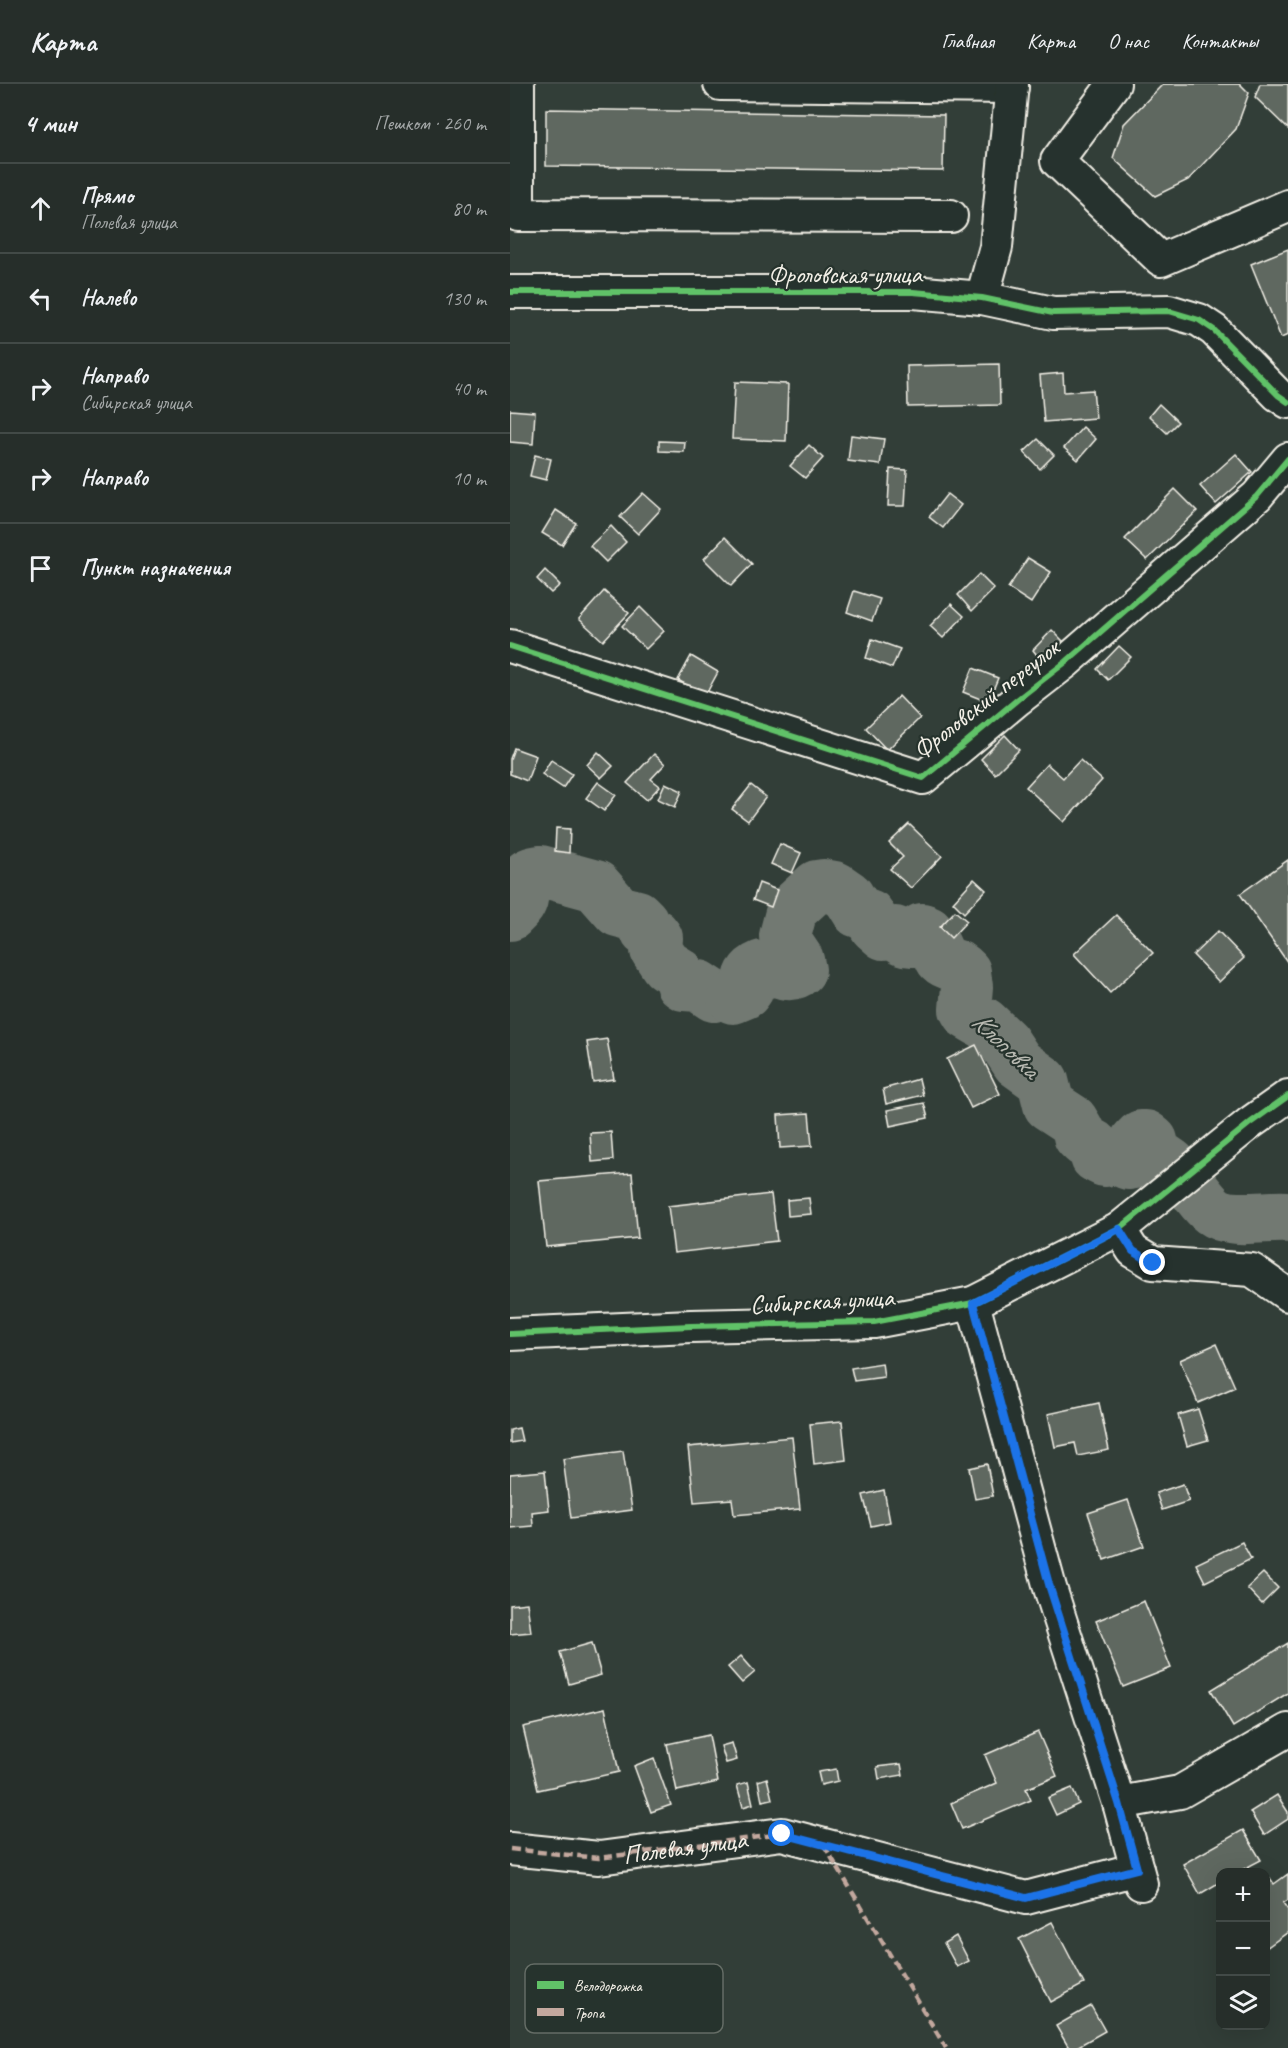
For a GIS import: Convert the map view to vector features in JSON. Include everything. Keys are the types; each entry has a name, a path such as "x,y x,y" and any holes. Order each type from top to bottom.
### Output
{"street":[{"path":"518,84 514,215 951,216"},
{"path":"720,84 1012,86 996,247 982,298"},
{"path":"1114,84 1057,161 1161,260 1288,206"},
{"name":"Фроловская улица","path":"510,292 913,292 982,298 1053,313 1169,311 1199,320 1214,330 1278,395 1288,402"},
{"name":"Фроловский переулок","path":"510,646 924,778 1017,699 1067,662 1239,512 1257,496 1288,459"},
{"name":"Сибирская улица","path":"510,1334 691,1326 874,1322 973,1303 1119,1229 1250,1123 1288,1096"},
{"path":"1119,1229 1133,1251 1153,1263 1252,1270 1288,1295"},
{"path":"973,1303 1050,1588 1119,1803 1180,1792 1288,1730"},
{"name":"Полевая улица","path":"510,1849 599,1858 782,1834 1026,1898 1139,1876 1119,1803"}],"building":[{"path":"1163,84 1240,84 1249,93 1236,129 1188,180 1155,196 1113,158 1124,124"},
{"path":"1260,84 1288,84 1288,129 1255,97"},
{"path":"546,109 944,115 943,171 546,166"},
{"path":"1288,249 1288,335 1281,338 1251,264"},
{"path":"999,364 1000,405 908,407 907,366"},
{"path":"1063,373 1064,392 1093,390 1096,418 1044,422 1040,375"},
{"path":"735,382 788,384 786,441 732,439"},
{"path":"1159,404 1178,422 1167,433 1149,416"},
{"path":"510,410 535,412 533,444 510,442"},
{"path":"1083,427 1096,439 1078,460 1064,448"},
{"path":"851,435 884,439 880,465 848,461"},
{"path":"1038,439 1054,455 1040,469 1024,452"},
{"path":"659,441 685,442 684,452 659,451"},
{"path":"809,445 823,458 805,478 790,466"},
{"path":"1236,454 1252,472 1216,504 1200,486"},
{"path":"535,455 551,459 546,480 530,476"},
{"path":"890,469 907,470 905,506 888,506"},
{"path":"1175,489 1197,511 1147,560 1125,539"},
{"path":"643,493 661,509 638,534 620,517"},
{"path":"947,494 961,505 943,528 929,517"},
{"path":"556,510 576,523 562,545 542,533"},
{"path":"611,526 626,542 606,562 590,546"},
{"path":"725,537 752,564 731,586 704,559"},
{"path":"1028,558 1051,572 1031,603 1008,588"},
{"path":"545,570 560,585 551,593 537,579"},
{"path":"979,574 994,589 972,611 958,595"},
{"path":"604,591 629,613 603,641 579,619"},
{"path":"854,591 880,599 872,621 847,612"},
{"path":"951,604 964,616 943,638 930,626"},
{"path":"640,607 664,631 646,649 622,626"},
{"path":"1052,630 1065,643 1042,668 1036,663 1040,659 1033,650"},
{"path":"872,639 900,649 892,668 866,658"},
{"path":"1119,646 1131,657 1108,680 1097,669"},
{"path":"691,656 718,672 705,696 678,680"},
{"path":"973,668 998,678 988,702 963,692"},
{"path":"899,696 920,718 887,750 866,728"},
{"path":"1005,735 1019,750 995,774 981,759"},
{"path":"514,748 536,756 527,781 510,774 510,759"},
{"path":"598,752 613,766 601,778 587,765"},
{"path":"654,754 665,764 651,779 660,786 647,800 627,783"},
{"path":"551,760 572,774 563,788 542,774"},
{"path":"1080,760 1102,780 1064,822 1026,787 1047,764 1063,778"},
{"path":"598,782 616,795 604,811 586,798"},
{"path":"665,783 682,791 675,807 658,799"},
{"path":"751,785 766,797 748,821 732,809"},
{"path":"909,824 942,856 911,888 890,869 903,857 889,843"},
{"path":"556,828 570,829 569,853 555,851"},
{"path":"780,844 801,853 792,873 771,864"},
{"path":"1288,860 1288,963 1240,894"},
{"path":"974,879 986,890 964,913 953,902"},
{"path":"759,883 777,890 771,907 753,900"},
{"path":"955,911 967,921 951,938 940,927"},
{"path":"1116,915 1153,953 1110,993 1074,954"},
{"path":"1218,931 1244,958 1219,982 1193,955"},
{"path":"607,1039 614,1079 593,1082 587,1042"},
{"path":"976,1045 1000,1094 971,1108 947,1059"},
{"path":"919,1079 923,1095 886,1104 883,1089"},
{"path":"924,1103 928,1118 890,1126 887,1110"},
{"path":"809,1113 812,1146 780,1148 778,1115"},
{"path":"611,1132 613,1160 592,1162 590,1133"},
{"path":"632,1173 638,1238 546,1247 539,1181"},
{"path":"771,1194 777,1241 674,1253 668,1206"},
{"path":"809,1198 811,1214 788,1216 787,1200"},
{"path":"1216,1344 1235,1387 1198,1403 1180,1360"},
{"path":"882,1363 884,1377 854,1381 851,1368"},
{"path":"1099,1403 1109,1450 1078,1456 1075,1443 1055,1447 1048,1414"},
{"path":"1198,1409 1208,1440 1187,1446 1178,1415"},
{"path":"842,1421 846,1460 814,1464 810,1424"},
{"path":"519,1428 522,1441 510,1443 510,1430"},
{"path":"792,1437 800,1509 734,1515 732,1499 694,1502 688,1447"},
{"path":"623,1451 632,1510 571,1518 563,1459"},
{"path":"987,1464 993,1496 975,1499 969,1468"},
{"path":"545,1471 549,1510 532,1512 533,1526 510,1528 510,1474"},
{"path":"1183,1484 1189,1501 1162,1510 1156,1493"},
{"path":"884,1490 890,1522 871,1526 863,1495"},
{"path":"1128,1500 1144,1546 1104,1560 1088,1513"},
{"path":"1242,1542 1251,1559 1205,1582 1196,1564"},
{"path":"1263,1573 1278,1588 1262,1604 1247,1588"},
{"path":"1144,1601 1171,1668 1123,1687 1096,1621"},
{"path":"527,1603 531,1632 510,1634 510,1605"},
{"path":"592,1643 601,1675 569,1684 560,1652"},
{"path":"1288,1643 1288,1693 1233,1727 1211,1690"},
{"path":"741,1656 755,1672 742,1683 728,1667"},
{"path":"605,1708 619,1772 538,1790 523,1727"},
{"path":"1038,1732 1057,1776 1026,1789 1031,1800 962,1829 951,1803 997,1783 985,1755"},
{"path":"709,1735 718,1782 677,1791 667,1744"},
{"path":"732,1743 737,1760 726,1763 721,1746"},
{"path":"654,1758 671,1805 651,1812 634,1766"},
{"path":"901,1764 903,1775 879,1779 877,1767"},
{"path":"836,1769 838,1781 821,1785 818,1772"},
{"path":"767,1778 772,1799 762,1801 758,1781"},
{"path":"748,1782 753,1804 743,1807 737,1785"},
{"path":"1072,1788 1079,1804 1056,1815 1048,1798"},
{"path":"1277,1795 1288,1812 1288,1819 1264,1835 1250,1812"},
{"path":"1243,1830 1261,1860 1246,1868 1216,1868 1216,1884 1200,1894 1183,1864"},
{"path":"1288,1874 1288,1900 1283,1903 1288,1910 1288,1932 1270,1945 1270,1878 1274,1884"},
{"path":"1052,1922 1084,1984 1051,2002 1019,1939"},
{"path":"956,1936 969,1961 957,1967 944,1943"},
{"path":"1091,2006 1105,2031 1075,2048 1069,2048 1056,2026"}],"waterway":[{"name":"Клоповка","path":"510,915 521,901 524,880 534,872 541,871 596,886 618,911 637,916 643,922 646,931 654,934 657,938 656,950 666,965 679,973 681,983 699,986 714,996"},
{"name":"Клоповка","path":"733,998 745,993 748,989 750,975 762,966 786,974 800,970 798,960 786,942 785,936 792,909 817,886 835,887 848,896 858,912 869,915 875,926 884,934 895,932 903,939 911,941 919,940 919,932 922,929 928,931 941,959 958,966 965,972 967,987 965,1009 968,1014 985,1024 1004,1042 1018,1063 1043,1081 1049,1105 1072,1120 1079,1136 1093,1145 1096,1157 1104,1161 1116,1159 1128,1164 1134,1163 1136,1141 1141,1136 1146,1136 1152,1141 1155,1153 1171,1164"},
{"name":"Клоповка","path":"1191,1186 1204,1203 1220,1215 1239,1218 1288,1217"}],"marked path":[{"path":"510,1849 599,1858 782,1834 1026,1898 1137,1869"},
{"path":"824,1845 946,2048"}],"cycle path":[{"path":"510,292 913,292 982,298 1053,313 1169,311 1199,320 1214,330 1278,395 1288,402"},
{"path":"510,646 923,778 1067,661 1257,496 1288,459"},
{"path":"510,1334 691,1326 874,1322 973,1303 1119,1229 1250,1123 1288,1096"}],"route":[{"path":"782,1834 1026,1898 1137,1869 1119,1803 1050,1588 973,1303 1119,1229 1133,1251 1153,1263"}]}
